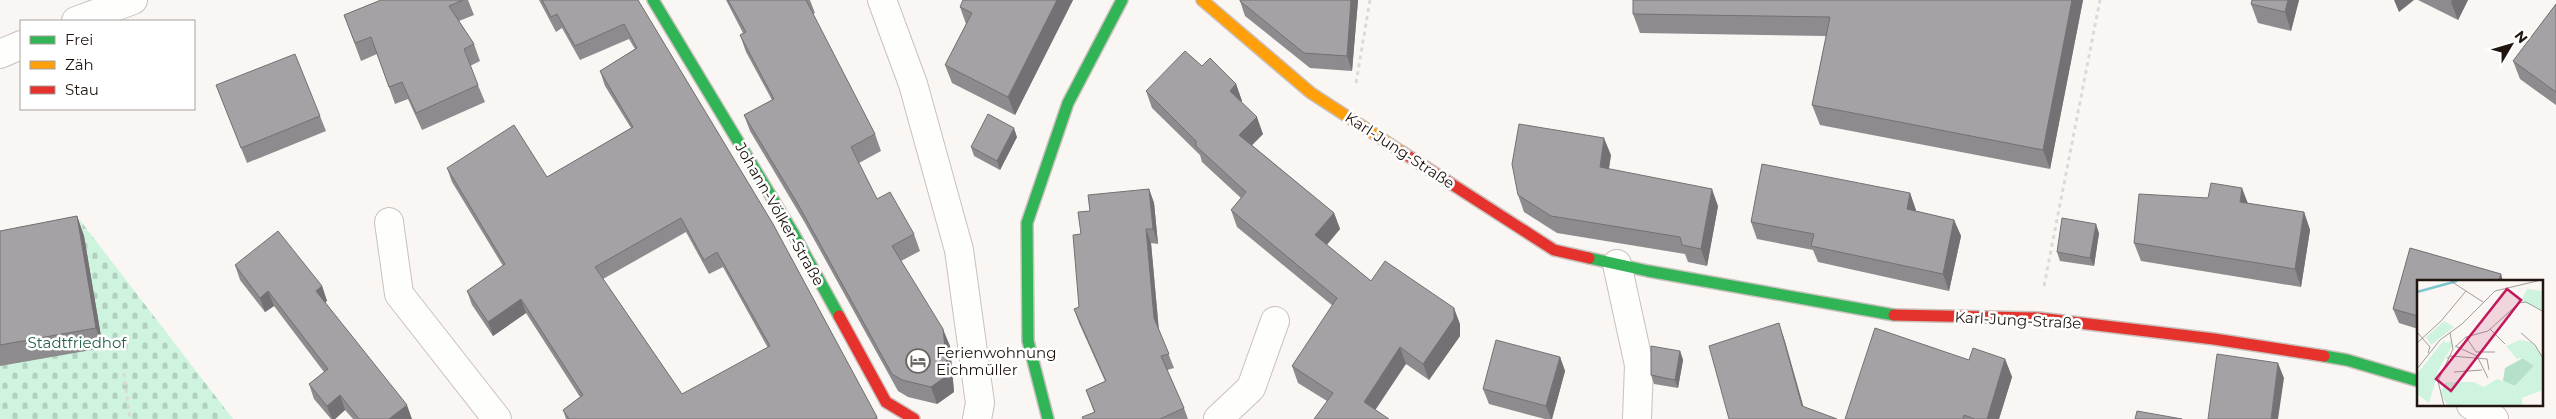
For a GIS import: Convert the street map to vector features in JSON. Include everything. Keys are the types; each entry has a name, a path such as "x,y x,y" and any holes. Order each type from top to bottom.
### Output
{"street":[{"path":"79,20 133,0"},
{"name":"Johann-Völker-Straße","path":"653,0 792,231 886,402 914,419"},
{"path":"882,0 913,84 959,250 980,403 977,419"},
{"path":"1048,419 1028,341 1027,223 1068,103 1122,0"},
{"name":"Karl-Jung-Straße","path":"1202,0 1311,93 1554,250 1617,264 1893,315 2038,318 2214,339 2348,360 2417,380"},
{"path":"0,54 20,45"},
{"path":"389,222 399,294 497,419"},
{"path":"1617,264 1639,365 1637,419"},
{"path":"1218,419 1251,388 1275,321"},
{"path":"2473,406 2494,419"}],"path":[{"path":"1350,118 1370,0"},
{"path":"2038,318 2100,0"},
{"path":"124,373 130,419"}],"green space":[{"name":"Stadtfriedhof","path":"79,219 233,419 0,419 0,232"}],"building":[{"path":"381,0 463,0 449,6 474,44 464,49 478,85 416,113 402,82 389,87 371,37 355,43 344,15"},
{"path":"542,0 638,0 773,224 877,417 874,419 569,419 563,410 583,395 521,299 488,322 467,291 505,264 447,168 514,125 547,177 633,127 600,71 637,48 624,24 575,46 557,14 551,17","holes":["681,218 704,260 717,252 770,346 682,394 595,267"]},
{"path":"728,0 806,0 875,134 851,147 877,199 890,192 914,234 892,246 943,329 948,375 931,387 902,380 892,374 799,206 744,115 774,99 740,35 746,32"},
{"path":"963,0 1057,0 1008,97 945,65 972,13 960,7"},
{"path":"1240,0 1351,0 1347,56 1304,53"},
{"path":"1633,0 2072,0 2043,150 1812,105 1830,17 1633,14"},
{"path":"2252,0 2288,0 2285,12 2251,4"},
{"path":"2556,4 2556,92 2513,61"},
{"path":"1185,51 1202,66 1210,58 1236,84 1230,91 1257,117 1239,135 1334,213 1315,235 1371,281 1385,261 1454,308 1454,319 1423,364 1400,347 1364,402 1389,419 1314,419 1333,393 1292,366 1337,298 1231,210 1246,192 1196,146 1196,141 1146,91"},
{"path":"295,54 320,116 241,148 216,85"},
{"path":"988,114 1014,128 997,161 971,147"},
{"path":"1519,124 1604,138 1600,167 1712,189 1701,249 1682,245 1680,237 1551,216 1518,195 1512,164"},
{"path":"1762,164 1910,193 1907,209 1954,220 1943,274 1811,246 1814,234 1751,222"},
{"path":"2211,183 2242,188 2240,202 2304,212 2295,269 2134,243 2139,194 2208,198"},
{"path":"1149,189 1153,229 1146,229 1154,318 1169,354 1161,356 1184,408 1160,419 1083,419 1082,417 1095,412 1086,390 1106,381 1074,309 1079,307 1073,235 1081,234 1078,212 1090,211 1088,195"},
{"path":"77,216 96,328 0,345 0,231"},
{"path":"2062,218 2096,224 2090,258 2057,252"},
{"path":"278,231 322,286 316,291 407,405 389,419 359,419 340,395 327,406 309,384 328,369 268,291 260,298 235,265"},
{"path":"2410,248 2501,274 2499,280 2417,280 2417,316 2393,309"},
{"path":"1779,323 1802,406 1837,419 1729,419 1709,346"},
{"path":"1875,328 1969,360 1973,348 2005,359 1987,419 1975,419 1964,415 1963,419 1845,419"},
{"path":"1496,340 1560,357 1546,406 1483,389"},
{"path":"1651,346 1680,351 1675,380 1651,375"},
{"path":"2217,354 2278,363 2271,419 2208,419"},
{"path":"2137,411 2182,419 2135,419"}],"traffic: fast":[{"path":"653,0 792,231 839,316"},
{"path":"1048,419 1028,341 1027,223 1068,103 1122,0"},
{"path":"1589,258 1648,271 1894,315"},
{"path":"2324,356 2347,360 2417,381"}],"traffic: slow":[{"path":"1202,0 1311,93 1402,152"}],"traffic: jam":[{"path":"1402,152 1554,250 1589,258"},
{"path":"1894,315 2038,318 2214,339 2324,356"},
{"path":"839,316 886,402 914,419"}],"place":[{"name":"Ferienwohnung Eichmüller","path":"918,361"}]}
